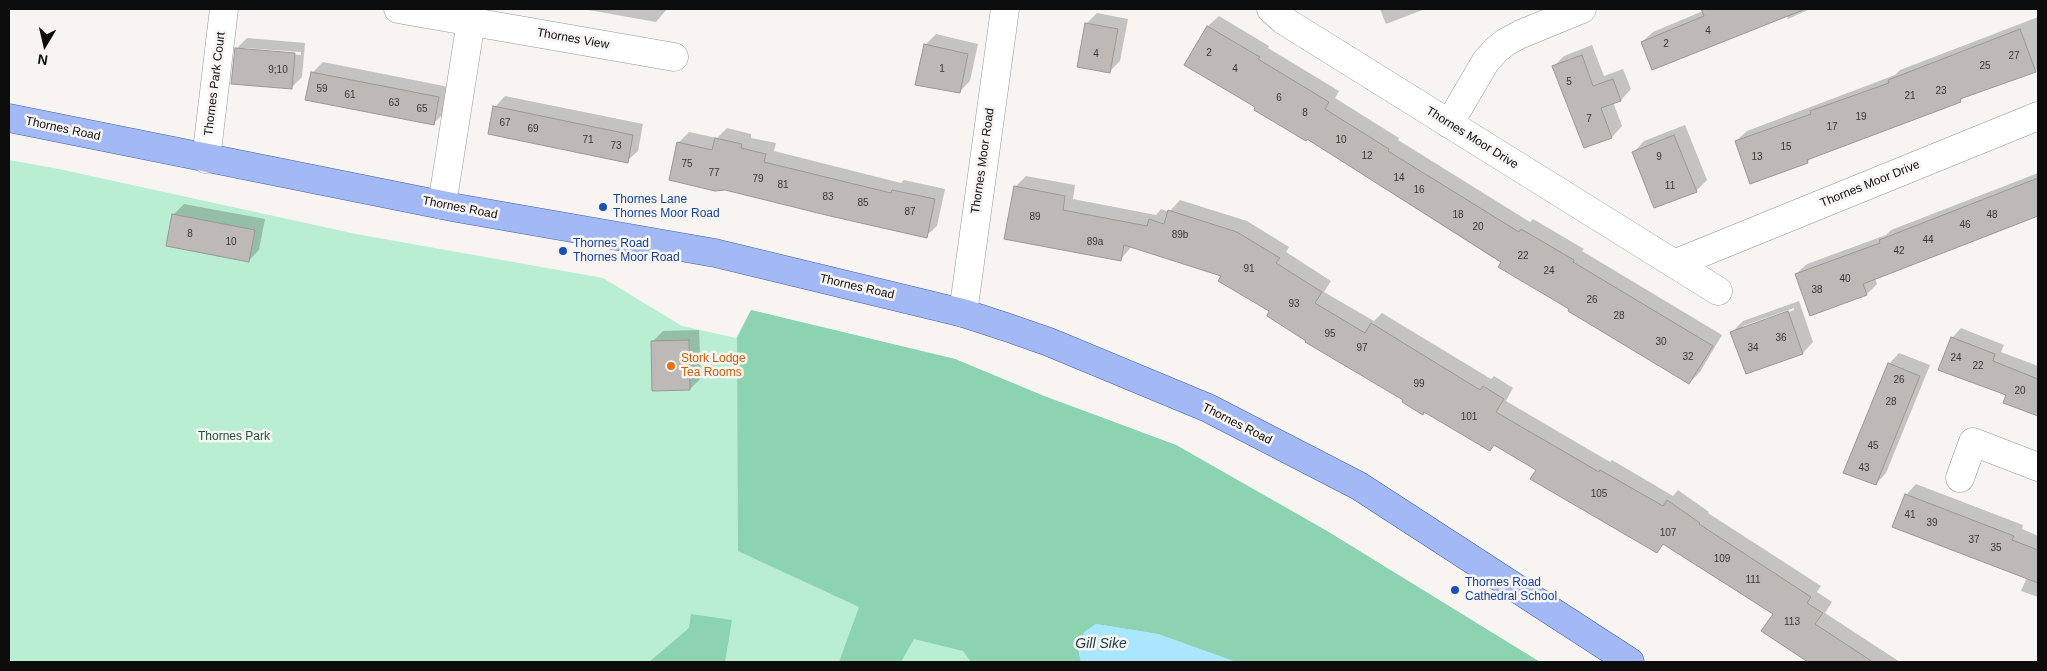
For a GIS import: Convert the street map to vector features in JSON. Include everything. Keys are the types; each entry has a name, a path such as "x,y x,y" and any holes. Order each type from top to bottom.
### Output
{"main road":[{"name":"Thornes Road","path":"9,118 442,205 715,253 963,313 1049,342 1208,408 1359,486 1630,662"}],"street":[{"name":"Thornes Park Court","path":"206,159 224,9"},
{"name":"Thornes View","path":"398,9 674,57"},
{"name":"Thornes Moor Road","path":"963,313 1005,9"},
{"name":"Thornes Moor Drive","path":"1271,9 1283,20 1718,291"},
{"path":"1449,124 1486,61 1496,50 1521,34 1582,9"},
{"path":"442,205 471,22"},
{"name":"Thornes Moor Drive","path":"1674,264 2038,116"},
{"path":"1960,478 1973,442 2038,467"}],"green space":[{"name":"Thornes Park","path":"9,160 59,169 356,234 603,278 682,326 736,338 751,310 955,359 1044,396 1176,445 1327,531 1540,662 9,662"},
{"path":"751,310 955,359 1044,396 1176,445 1327,531 1540,662 1236,662 1158,634 1096,624 1084,633 1078,648 1081,662 971,662 963,651 914,639 901,662 839,662 859,607 738,551 737,338"},
{"path":"691,614 732,620 725,662 649,662 689,628"}],"water":[{"name":"Gill Sike","path":"1096,624 1158,634 1236,662 1081,662 1078,648 1084,632"}],"building":[{"path":"1701,9 1803,10 1652,70 1641,42 1704,16"},
{"path":"1085,23 1118,29 1110,73 1077,67"},
{"path":"1207,26 1260,57 1258,59 1329,102 1325,109 1389,149 1388,151 1519,232 1521,229 1574,260 1573,262 1713,346 1689,384 1498,267 1501,262 1307,139 1306,141 1254,110 1255,107 1184,65"},
{"path":"2020,29 2036,72 1960,99 1961,102 1807,160 1808,163 1750,184 1735,141 1811,114 1810,111 1889,83 1888,80"},
{"path":"924,44 968,54 960,93 915,85"},
{"path":"235,48 295,53 292,89 231,84"},
{"path":"1582,55 1593,86 1613,79 1621,101 1601,108 1612,138 1584,148 1552,66"},
{"path":"311,72 439,97 434,125 305,100"},
{"path":"493,106 633,135 628,163 488,134"},
{"path":"1674,135 1697,192 1654,208 1632,152"},
{"path":"715,138 742,144 741,148 766,154 764,162 891,193 892,190 935,199 927,238 725,190 715,191 669,180 677,142 712,150"},
{"path":"2038,178 2038,216 1863,284 1867,295 1810,316 1795,274 1880,243 1879,240"},
{"path":"1014,186 1065,196 1063,210 1147,226 1149,219 1164,224 1168,210 1237,232 1280,258 1276,263 1322,292 1315,303 1365,333 1371,323 1480,390 1483,386 1504,399 1496,412 1599,472 1600,470 1663,506 1667,500 1699,524 1811,597 1807,603 1823,613 1815,624 1873,662 1808,662 1761,631 1773,614 1663,544 1657,553 1530,479 1536,470 1494,445 1490,451 1424,412 1423,415 1402,402 1403,400 1305,342 1267,316 1269,311 1218,281 1221,276 1124,245 1121,261 1004,239"},
{"path":"172,214 255,230 249,262 166,246"},
{"path":"1788,311 1803,354 1746,374 1730,332"},
{"path":"1951,337 1995,354 1993,361 2038,379 2038,416 2003,403 2006,395 1938,370"},
{"name":"Stork Lodge Tea Rooms","path":"689,340 690,390 652,391 651,341"},
{"path":"1888,363 1920,376 1876,485 1843,473"},
{"path":"1905,494 2014,536 2012,540 2038,550 2038,583 1892,527"}],"place":[{"name":"Thornes Lane Thornes Moor Road","path":"603,207"},
{"name":"Thornes Road Thornes Moor Road","path":"563,251"},
{"name":"Stork Lodge Tea Rooms","path":"671,366"},
{"name":"Thornes Road Cathedral School","path":"1455,590"}]}
